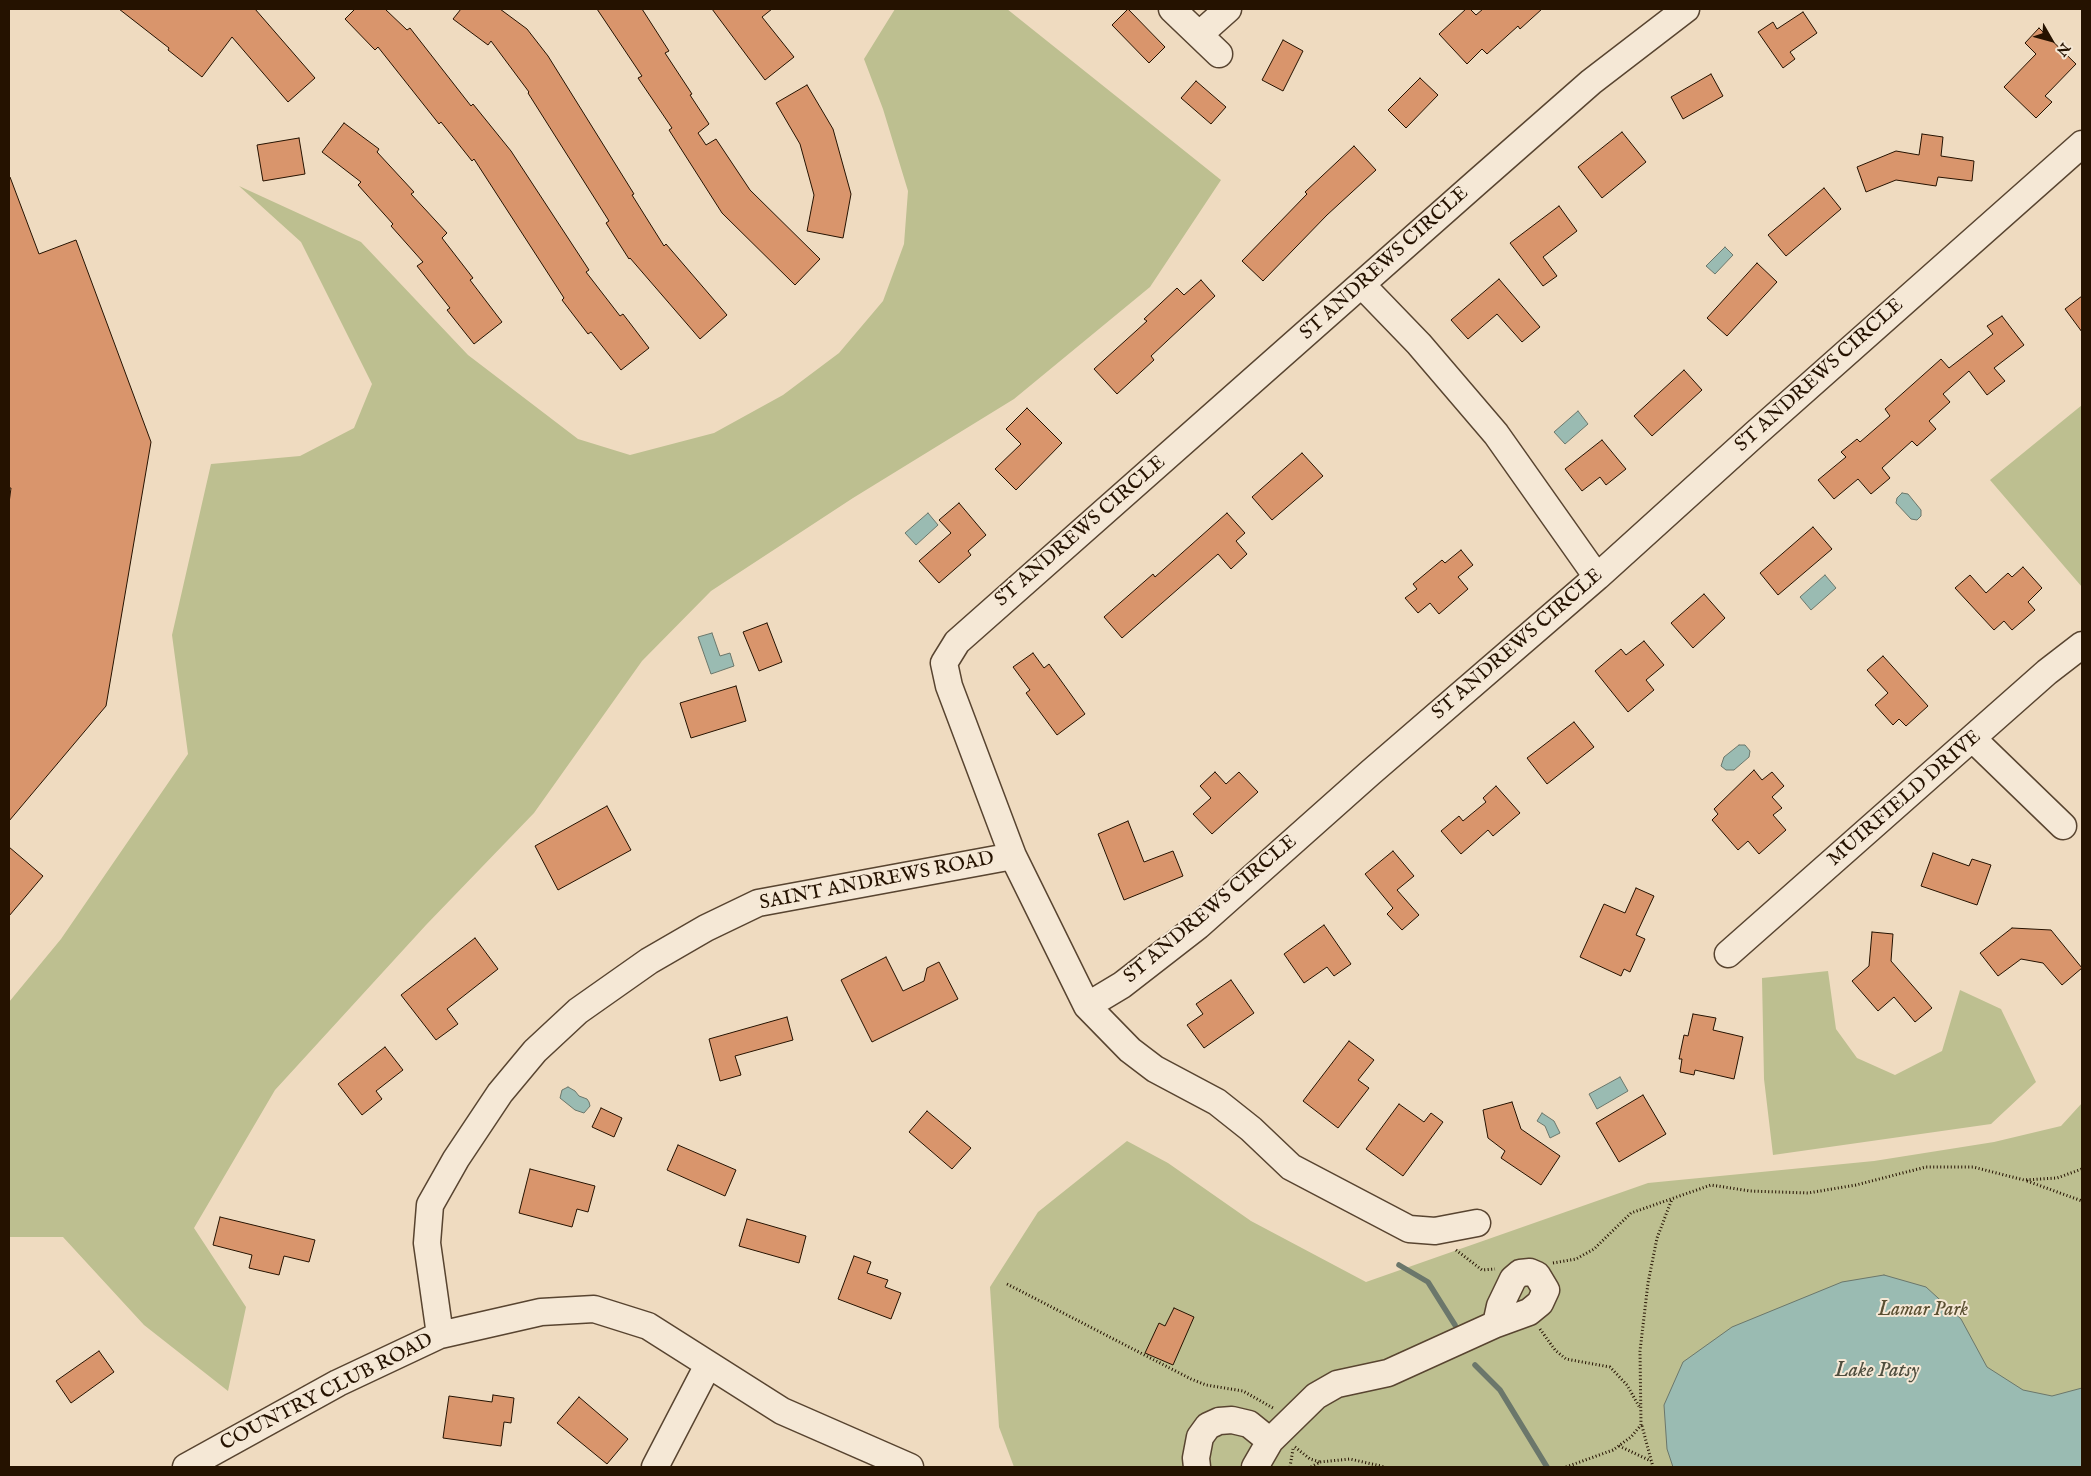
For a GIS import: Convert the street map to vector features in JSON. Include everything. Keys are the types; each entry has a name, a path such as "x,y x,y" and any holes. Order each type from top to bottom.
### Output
{"street":[{"path":"1172,9 1220,54"},
{"path":"1200,34 1228,9"},
{"name":"ST ANDREWS CIRCLE","path":"1686,9 1592,82 1362,284 957,642 944,663 949,686 1013,856 1087,1006 1122,985 1198,926 1370,773 1598,577 1755,434 2082,144"},
{"path":"1362,284 1419,344 1496,434 1598,577"},
{"name":"MUIRFIELD DRIVE","path":"1728,954 2047,672 2082,645"},
{"path":"1973,739 2062,826"},
{"name":"SAINT ANDREWS ROAD","path":"440,1335 427,1243 430,1205 456,1159 500,1093 535,1051 578,1011 649,961 706,928 758,903 1013,856"},
{"path":"1087,1006 1130,1050 1155,1069 1217,1102 1251,1129 1291,1167 1409,1229 1435,1231 1477,1223"},
{"path":"1255,1467 1278,1433 1316,1396 1337,1384 1388,1372 1496,1324 1529,1312 1540,1303 1546,1290 1536,1275 1530,1272 1520,1273 1514,1279 1500,1306 1496,1324"},
{"name":"COUNTRY CLUB ROAD","path":"186,1467 338,1383 440,1335 540,1312 594,1309 648,1326 782,1411 910,1467"},
{"path":"655,1467 708,1365"},
{"path":"1197,1467 1196,1458 1200,1437 1208,1426 1219,1421 1232,1420 1278,1433"}],"path":[{"path":"1551,1263 1576,1259 1594,1249 1615,1226 1631,1213 1711,1185 1750,1191 1808,1193 1856,1185 1926,1167 1973,1167 2024,1180 2082,1202"},
{"path":"2024,1180 2057,1178 2082,1169"},
{"path":"1653,1467 1641,1425 1640,1351 1648,1283 1657,1238 1672,1199"},
{"path":"1435,1231 1482,1270 1500,1268"},
{"path":"1007,1284 1191,1379 1206,1385 1243,1391 1277,1411 1278,1433"},
{"path":"1529,1312 1555,1350 1566,1359 1610,1367 1627,1385 1641,1410"},
{"path":"1566,1467 1613,1450 1631,1437 1641,1425"},
{"path":"1290,1467 1293,1446 1310,1459 1320,1462 1350,1459 1385,1467"},
{"path":"1619,1446 1651,1461"},
{"path":"1311,1467 1320,1462"}],"green space":[{"path":"895,9 1007,9 1221,180 1150,287 1014,399 853,498 711,591 642,661 534,813 426,925 275,1090 194,1228 246,1307 228,1391 144,1325 63,1237 9,1237 9,1002 61,939 188,754 172,635 211,464 300,456 354,428 372,384 301,242 239,186 361,242 468,355 578,439 630,455 714,433 783,395 839,353 883,301 904,244 908,191 883,109 864,59"},
{"path":"2082,405 2082,587 1990,480"},
{"path":"1828,971 1836,1029 1857,1058 1895,1075 1942,1051 1960,990 2001,1009 2036,1082 1991,1124 1773,1155 1764,1079 1762,978"},
{"name":"Lamar Park","path":"2082,1103 2082,1467 1014,1467 999,1427 990,1287 1038,1212 1127,1141 1168,1163 1251,1221 1366,1282 1648,1183 1874,1161 1994,1142 2061,1126"}],"water":[{"path":"1725,247 1733,255 1715,274 1706,266"},
{"path":"1578,411 1588,424 1565,444 1554,432"},
{"path":"1902,493 1908,494 1921,510 1921,516 1917,520 1911,519 1896,503 1897,498"},
{"path":"928,513 938,525 916,545 905,533"},
{"path":"1825,575 1836,588 1811,610 1800,597"},
{"path":"712,633 720,656 730,653 734,666 711,674 698,637"},
{"path":"1739,745 1745,745 1750,751 1749,757 1734,770 1726,770 1721,766 1724,757"},
{"path":"1620,1077 1628,1091 1597,1109 1589,1094"},
{"path":"568,1087 589,1102 590,1106 584,1113 575,1110 560,1098 562,1090"},
{"path":"1542,1113 1554,1121 1560,1133 1550,1138 1545,1126 1537,1121"},
{"name":"Lake Patsy","path":"1884,1275 1926,1287 1961,1319 1987,1367 2023,1390 2052,1396 2082,1388 2082,1467 1673,1467 1667,1449 1664,1405 1683,1362 1732,1327 1842,1282"}],"building":[{"path":"119,9 255,9 315,78 288,102 232,37 202,77 168,50 169,48"},
{"path":"355,9 385,9 407,30 410,28 471,106 473,104 511,151 589,270 586,272 620,316 623,314 649,348 621,370 591,332 588,334 562,300 564,298 474,159 472,161 441,122 439,124 378,47 375,50 345,19"},
{"path":"461,9 500,9 527,29 548,56 664,246 666,244 727,315 700,339 629,259 606,223 609,221 529,92 491,41 488,45 453,19"},
{"path":"597,9 642,9 669,51 665,53 709,124 698,133 706,145 716,139 750,190 820,259 795,285 722,213 669,130 672,128 638,78 642,76"},
{"path":"712,9 772,9 762,17 794,57 765,80"},
{"path":"1128,9 1165,47 1149,63 1112,25"},
{"path":"1466,9 1470,9 1476,15 1483,9 1542,9 1520,29 1518,26 1487,54 1482,49 1467,64 1439,34"},
{"path":"1803,12 1817,33 1790,52 1795,59 1783,68 1758,32 1773,22 1777,29"},
{"path":"2039,28 2076,64 2045,96 2052,102 2036,118 2004,87 2036,54 2025,43"},
{"path":"1283,40 1303,51 1283,91 1262,80"},
{"path":"1711,74 1723,96 1683,119 1671,97"},
{"path":"1420,78 1438,95 1406,128 1388,110"},
{"path":"1196,81 1226,107 1211,124 1181,98"},
{"path":"807,85 833,129 851,194 843,238 807,231 814,195 800,144 776,103"},
{"path":"344,123 379,149 377,152 414,192 411,194 447,233 442,238 473,278 470,280 502,322 474,344 447,310 450,308 417,266 423,262 391,226 393,224 358,185 361,182 322,152"},
{"path":"1622,132 1646,162 1602,198 1578,167"},
{"path":"1922,134 1943,137 1941,156 1974,161 1972,181 1938,177 1936,186 1896,180 1866,192 1857,167 1896,151 1919,155"},
{"path":"299,138 305,174 263,181 257,145"},
{"path":"1354,146 1376,170 1327,215 1263,281 1242,261 1307,194 1305,192"},
{"path":"9,177 39,254 76,240 151,442 106,706 9,821 9,503 11,488 9,488"},
{"path":"1824,188 1841,209 1786,256 1768,235"},
{"path":"1559,206 1577,231 1543,257 1557,276 1543,286 1510,243"},
{"path":"1757,263 1777,282 1727,336 1707,318"},
{"path":"1499,279 1540,327 1522,342 1497,314 1468,339 1451,320"},
{"path":"1201,280 1215,296 1151,356 1154,360 1117,394 1094,369 1147,321 1144,319 1177,288 1184,295"},
{"path":"2082,296 2082,332 2065,309"},
{"path":"2002,316 2024,345 1994,368 2005,381 1987,395 1969,371 1943,394 1950,402 1929,421 1936,429 1917,446 1912,441 1882,468 1890,478 1871,494 1858,479 1834,499 1818,480 1846,457 1841,452 1857,439 1860,442 1890,416 1885,409 1941,359 1949,368 1993,334 1987,326"},
{"path":"1684,370 1702,390 1652,436 1634,416"},
{"path":"1027,408 1062,443 1016,490 995,469 1021,444 1006,429"},
{"path":"1602,440 1626,469 1606,485 1600,477 1582,491 1565,469"},
{"path":"1302,453 1323,476 1272,520 1252,497"},
{"path":"959,503 986,535 968,551 971,555 939,583 919,561 951,533 939,520"},
{"path":"1227,513 1245,533 1236,541 1247,554 1231,569 1218,554 1122,638 1104,617 1153,574 1155,577"},
{"path":"1813,527 1832,549 1778,595 1760,573"},
{"path":"1461,550 1473,565 1458,577 1468,589 1439,614 1430,603 1418,613 1405,598 1417,589 1413,584 1442,560 1445,563"},
{"path":"2023,567 2042,588 2028,602 2035,610 2012,630 2004,621 1994,630 1955,588 1970,575 1986,593 2008,573 2012,577"},
{"path":"1704,594 1725,618 1693,648 1671,623"},
{"path":"767,623 782,662 759,671 743,632"},
{"path":"1644,641 1664,665 1646,680 1654,690 1628,712 1595,671 1621,649 1626,655"},
{"path":"1033,653 1044,668 1049,664 1085,714 1057,735 1026,693 1030,690 1013,667"},
{"path":"1883,656 1928,706 1906,726 1899,719 1893,725 1875,705 1888,693 1867,670"},
{"path":"736,686 746,721 691,738 680,703"},
{"path":"1574,722 1594,747 1547,784 1527,758"},
{"path":"1754,770 1762,780 1772,772 1784,786 1772,797 1782,808 1773,815 1786,830 1759,854 1748,841 1738,850 1712,820 1718,814 1714,809"},
{"path":"1215,772 1226,784 1239,772 1258,792 1212,834 1193,814 1211,798 1200,786"},
{"path":"1496,786 1520,813 1493,836 1488,830 1461,854 1441,831 1459,816 1463,821 1486,802 1483,798"},
{"path":"607,806 631,850 558,890 535,846"},
{"path":"1128,821 1144,862 1173,851 1183,876 1124,900 1098,834"},
{"path":"9,847 43,876 9,916"},
{"path":"1393,851 1414,876 1397,890 1419,915 1402,930 1387,914 1393,908 1365,874"},
{"path":"1933,853 1969,866 1972,859 1991,865 1977,905 1921,886"},
{"path":"1636,888 1654,896 1636,935 1645,939 1630,972 1624,969 1621,976 1580,957 1604,904 1625,913"},
{"path":"1324,925 1351,964 1334,976 1327,967 1304,983 1284,954"},
{"path":"2012,928 2051,930 2082,968 2062,985 2043,963 2021,959 1998,976 1980,953"},
{"path":"1872,932 1893,934 1891,961 1932,1008 1915,1022 1894,997 1878,1011 1852,981 1869,966"},
{"path":"475,938 498,969 447,1009 458,1024 436,1040 401,995"},
{"path":"886,957 903,991 924,981 927,968 939,962 958,999 872,1042 841,980"},
{"path":"1231,980 1254,1013 1204,1048 1187,1025 1203,1014 1196,1004"},
{"path":"1693,1014 1716,1018 1713,1030 1743,1037 1734,1079 1695,1070 1694,1075 1680,1072 1682,1059 1679,1059 1684,1035 1688,1036"},
{"path":"787,1017 793,1040 735,1056 741,1075 720,1081 709,1039"},
{"path":"1349,1041 1374,1060 1358,1080 1369,1088 1338,1128 1303,1101"},
{"path":"385,1047 403,1070 376,1091 382,1099 362,1115 338,1084"},
{"path":"1643,1095 1666,1134 1619,1162 1596,1123"},
{"path":"1512,1102 1521,1129 1560,1156 1541,1185 1501,1158 1505,1151 1488,1138 1483,1110"},
{"path":"1399,1104 1424,1122 1431,1113 1443,1122 1403,1176 1366,1149"},
{"path":"601,1108 622,1118 614,1137 592,1127"},
{"path":"927,1111 971,1148 952,1169 909,1132"},
{"path":"678,1145 736,1170 725,1196 667,1170"},
{"path":"530,1169 595,1186 588,1212 577,1209 572,1227 519,1213"},
{"path":"220,1217 315,1240 309,1262 284,1256 279,1275 249,1268 252,1255 213,1245"},
{"path":"747,1219 806,1236 799,1263 739,1246"},
{"path":"854,1256 871,1262 867,1273 888,1280 885,1287 901,1293 891,1319 838,1299"},
{"path":"1174,1308 1194,1317 1173,1365 1145,1353 1159,1323 1165,1326"},
{"path":"99,1351 114,1372 71,1403 56,1381"},
{"path":"493,1395 514,1398 511,1423 504,1422 501,1446 443,1438 449,1396 492,1402"},
{"path":"579,1397 628,1439 607,1464 557,1423"}],"waterway":[{"path":"1399,1265 1428,1282 1455,1325"},
{"path":"1475,1365 1500,1390 1547,1467"}]}
